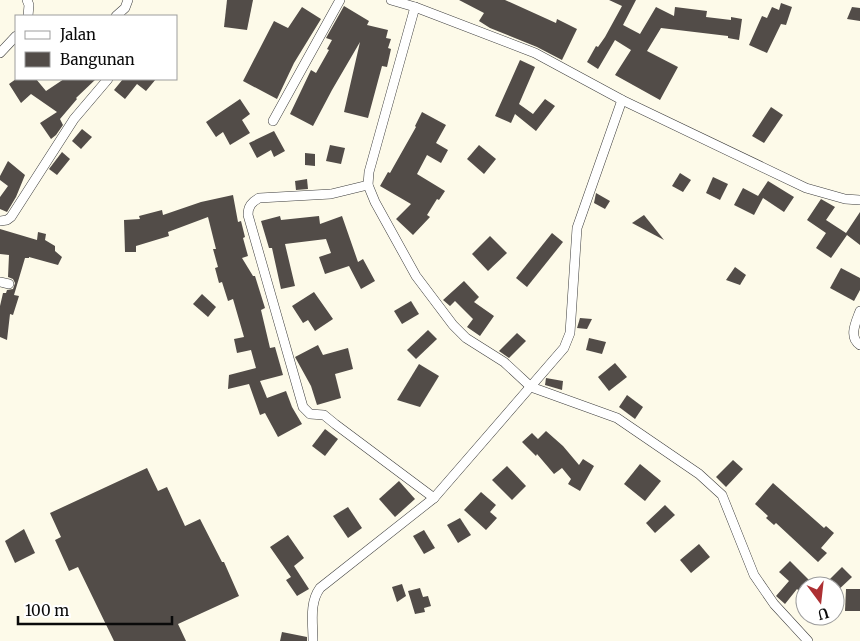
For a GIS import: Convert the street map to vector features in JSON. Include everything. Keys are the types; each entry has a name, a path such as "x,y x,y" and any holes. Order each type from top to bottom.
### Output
{"street":[{"path":"27,0 29,5 28,15"},
{"path":"117,15 125,8 128,0"},
{"path":"273,121 340,0"},
{"path":"390,0 535,53 622,100 806,188 845,199 860,200"},
{"path":"415,8 369,172 368,185 374,202 416,276 436,304 466,338 504,362 531,387 616,418 705,479 722,495 754,575 774,604 808,641"},
{"path":"0,53 15,37"},
{"path":"0,220 11,218 74,119 107,80"},
{"path":"313,641 314,596 320,588 434,498 564,348 568,340 577,228 622,100"},
{"path":"368,185 331,194 259,198 250,205 248,215 303,407 310,414 324,415 434,498"},
{"path":"860,311 853,336 860,346"}],"building":[{"path":"227,0 253,0 247,30 224,27"},
{"path":"459,0 505,0 556,23 557,19 577,29 562,60 537,47 490,28 479,21 484,13"},
{"path":"609,0 636,0 623,25 640,34 656,7 674,16 675,7 707,11 706,17 731,20 731,17 742,19 739,40 728,38 728,36 661,28 647,51 678,67 660,100 615,75 631,50 615,40 598,69 587,62 596,46 598,47 605,37 622,6"},
{"path":"781,3 792,7 786,25 781,24 767,53 749,45 762,16 767,18 772,7 779,10"},
{"path":"344,6 369,21 367,25 388,30 386,38 391,39 388,48 391,49 387,67 382,66 368,118 344,112 360,42 313,126 290,114 311,70 316,73 329,50 327,49 332,40 326,38"},
{"path":"302,7 321,19 294,63 277,99 243,81 274,21 288,28"},
{"path":"852,7 860,8 860,21 847,19"},
{"path":"520,60 535,67 519,104 533,114 545,99 555,106 536,131 515,114 511,123 495,116"},
{"path":"15,80 37,80 46,91 62,80 95,80 76,98 60,119 63,125 51,139 40,123 57,112 31,94 21,103 9,84"},
{"path":"122,80 155,80 146,91 137,84 125,99 114,90"},
{"path":"240,99 250,114 242,120 250,133 230,145 223,132 216,137 206,122"},
{"path":"771,107 783,115 764,143 752,136"},
{"path":"422,112 446,125 436,143 448,150 441,163 427,155 417,174 445,191 439,200 437,199 427,215 430,217 413,235 396,219 411,204 380,186 388,172 390,173 416,127"},
{"path":"82,129 92,137 81,149 72,141"},
{"path":"274,131 285,151 274,157 271,150 257,158 249,143"},
{"path":"330,145 345,148 341,164 326,161"},
{"path":"479,145 496,159 484,174 467,159"},
{"path":"62,152 70,159 57,175 49,169"},
{"path":"305,153 315,154 315,166 305,165"},
{"path":"8,161 25,175 16,197 7,212 0,209 0,197 8,186 0,180 0,176"},
{"path":"680,173 691,180 683,192 672,186"},
{"path":"713,177 728,184 720,200 706,193"},
{"path":"307,179 308,189 296,190 295,181"},
{"path":"768,181 794,197 784,212 763,198 754,215 734,205 743,188 758,196"},
{"path":"596,193 610,201 605,209 594,203"},
{"path":"233,195 238,222 241,221 245,237 243,238 248,256 242,258 253,276 255,276 265,308 261,310 270,348 275,347 283,375 260,381 267,398 286,391 292,407 302,424 278,437 265,413 260,415 249,384 228,389 229,375 256,368 251,350 237,353 234,339 244,337 233,299 228,301 222,282 219,283 215,268 218,267 213,249 216,249 208,217 168,232 169,236 136,246 136,252 125,252 124,220 140,219 139,216 162,210 163,215 201,202"},
{"path":"821,199 835,207 826,220 846,233 860,212 860,245 847,235 831,258 816,248 826,233 807,220"},
{"path":"644,215 664,240 632,223"},
{"path":"280,216 281,220 319,216 320,224 342,216 358,262 363,259 375,281 361,289 349,266 325,274 319,257 331,253 326,239 285,244 295,286 281,289 272,248 269,248 261,221"},
{"path":"0,229 37,240 38,232 46,234 45,240 55,246 55,251 62,257 58,265 29,257 25,258 14,295 19,296 13,315 10,314 7,340 0,337 0,306 3,293 13,289 15,283 13,279 8,277 9,255 0,254"},
{"path":"552,233 563,242 527,287 516,278"},
{"path":"490,236 507,253 488,271 472,254"},
{"path":"735,267 746,275 740,285 726,280"},
{"path":"841,268 860,278 860,290 854,301 830,288"},
{"path":"464,281 479,297 474,302 494,316 480,336 467,327 473,319 455,301 450,306 443,300"},
{"path":"314,292 333,319 315,331 308,320 303,323 292,306"},
{"path":"202,294 216,307 208,317 193,304"},
{"path":"411,301 419,314 402,324 394,311"},
{"path":"580,318 592,319 587,329 577,328"},
{"path":"428,330 437,339 416,359 407,350"},
{"path":"517,333 526,341 509,358 499,351"},
{"path":"589,338 606,342 602,354 586,350"},
{"path":"318,345 323,355 348,348 353,369 335,374 341,398 317,405 311,386 295,357"},
{"path":"615,363 627,377 609,391 598,377"},
{"path":"419,364 439,376 420,407 397,400"},
{"path":"546,378 563,381 562,390 545,385"},
{"path":"627,395 643,407 635,419 619,407"},
{"path":"325,429 338,439 325,456 312,446"},
{"path":"546,431 563,446 579,465 583,459 594,466 580,491 568,484 571,479 562,468 554,474 537,454 536,456 522,442 532,433 538,439"},
{"path":"733,460 743,469 726,487 716,477"},
{"path":"640,464 661,481 645,501 624,484"},
{"path":"507,466 526,486 512,500 492,480"},
{"path":"147,468 158,491 167,487 185,526 200,519 222,562 224,562 239,596 178,624 186,641 114,641 78,567 69,571 55,540 61,537 50,513"},
{"path":"399,481 415,499 395,517 379,499"},
{"path":"773,483 824,528 826,526 834,533 821,548 827,553 818,562 776,523 774,525 766,518 768,516 755,504"},
{"path":"481,492 496,505 490,512 497,518 486,530 464,510"},
{"path":"665,505 675,515 655,533 646,523"},
{"path":"348,507 362,528 348,538 333,516"},
{"path":"460,518 471,535 458,543 447,525"},
{"path":"24,529 35,553 15,563 5,541"},
{"path":"424,530 435,548 424,554 413,536"},
{"path":"288,535 304,558 294,566 309,589 297,596 286,580 291,577 270,547"},
{"path":"699,544 710,557 691,573 680,560"},
{"path":"790,561 805,576 795,576 795,592 785,604 776,596 789,581 779,572"},
{"path":"842,567 852,577 845,584 845,576 833,576"},
{"path":"402,584 406,596 397,602 392,587"},
{"path":"420,588 423,597 428,596 431,606 424,608 425,612 415,614 408,591"},
{"path":"846,589 860,589 860,611 845,611"},
{"path":"282,632 307,637 307,641 280,641"}]}
